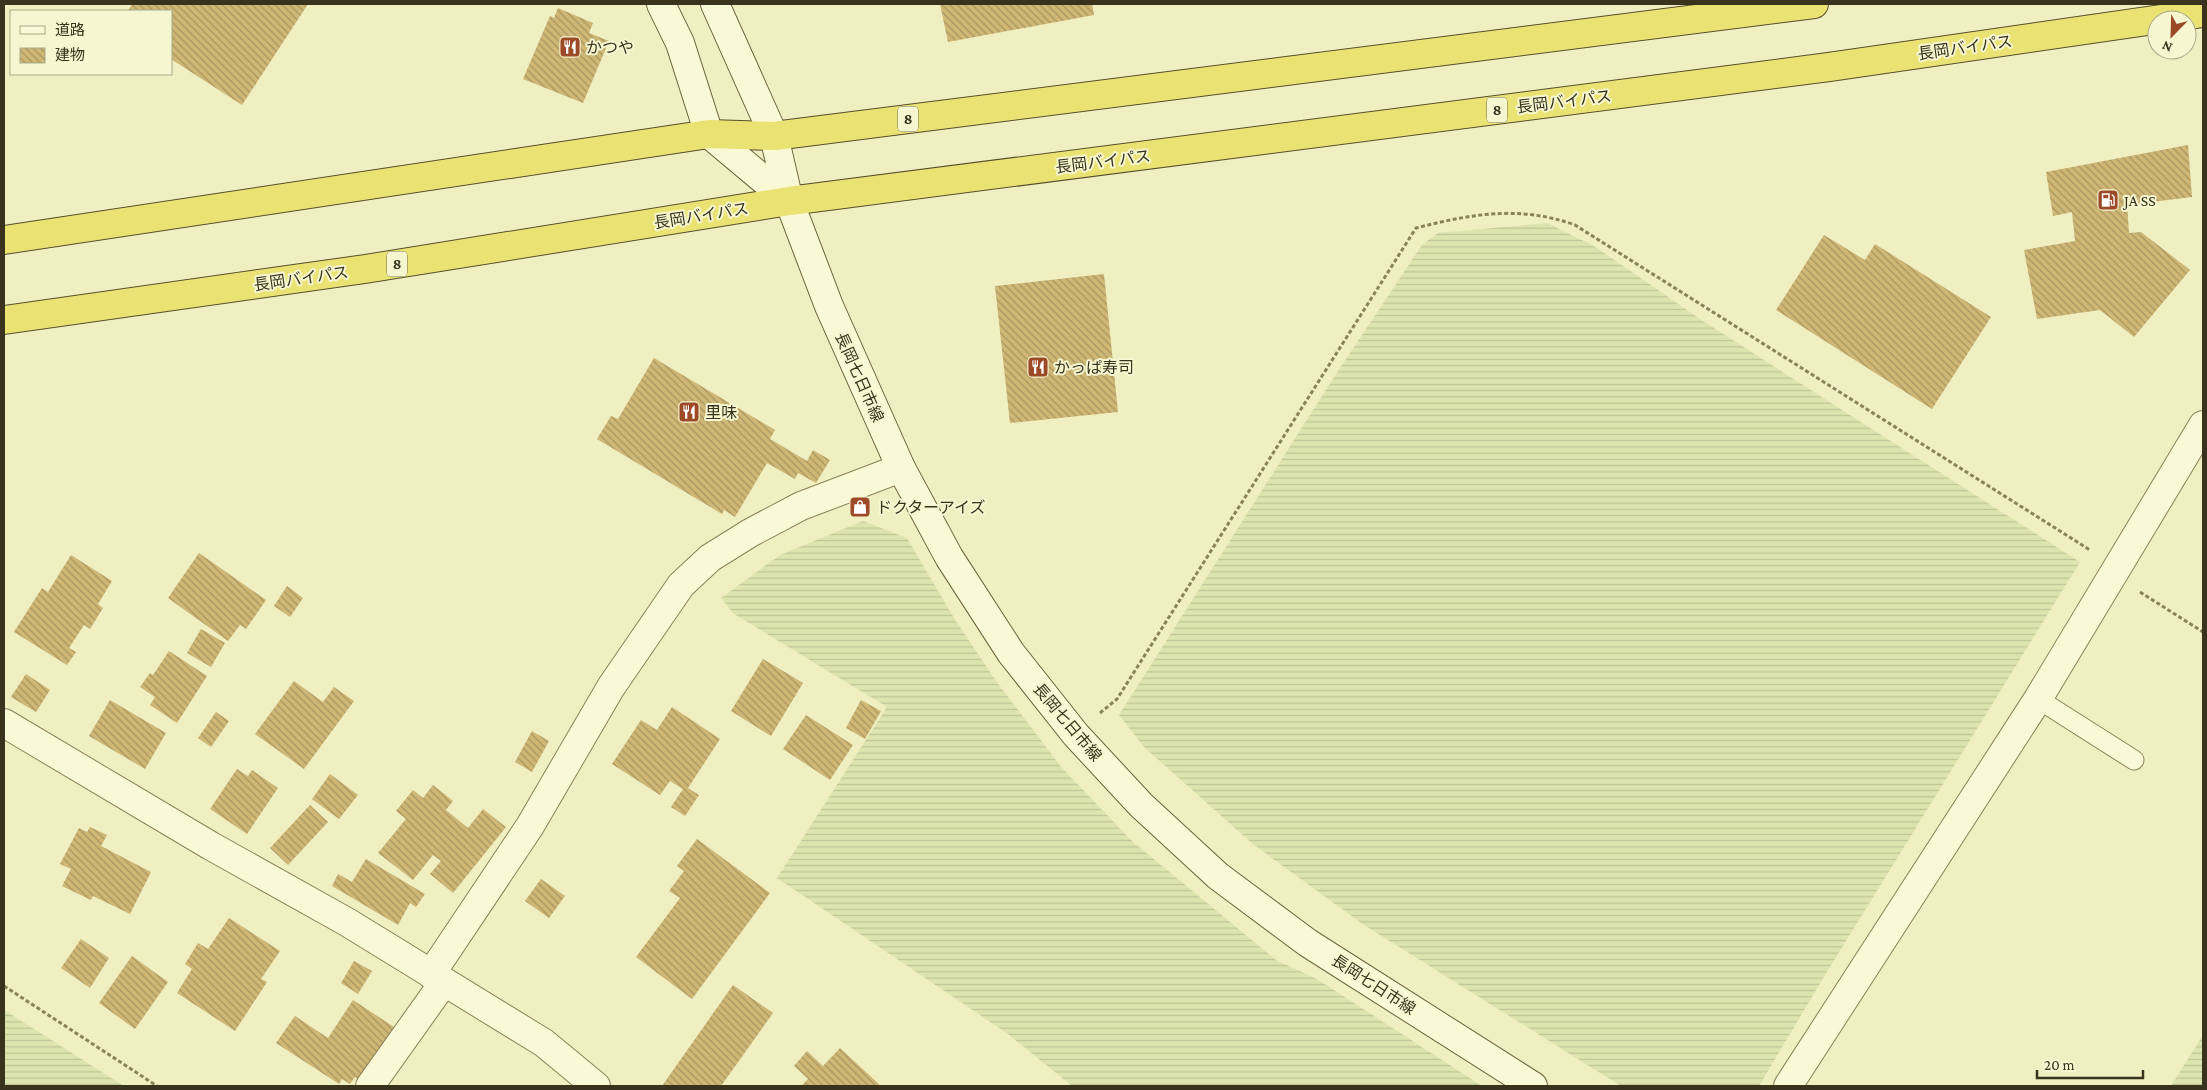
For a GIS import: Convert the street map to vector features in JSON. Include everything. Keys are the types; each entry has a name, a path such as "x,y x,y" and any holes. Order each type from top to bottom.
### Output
{"highway":[{"name":"8","path":"4,240 709,134 774,136 1814,4"},
{"name":"長岡バイパス","path":"4,320 364,269 789,201 1829,67 2203,13"}],"street":[{"path":"661,4 680,43 709,134"},
{"name":"長岡七日市線","path":"715,4 774,136 789,201 829,306 900,468 949,557 1011,653 1076,735 1141,805 1218,876 1308,942 1533,1086"},
{"name":"長岡七日市線","path":"709,134 789,201"},
{"path":"1788,1086 2038,699 2112,574 2202,429"},
{"path":"370,1086 530,826 611,687 681,585 710,558 801,506 900,468"},
{"path":"4,723 211,846 348,922 544,1043 596,1086"}],"lane":[{"path":"2038,699 2134,760"}],"path":[{"path":"1100,713 1117,699 1416,228 1465,216 1530,213 1553,217 1575,225 2000,495 2088,548 2112,574 2203,632"},
{"path":"4,986 157,1086"}],"green space":[{"path":"1547,223 1594,246 1703,321 2080,562 1825,975 1759,1086 1621,1086 1364,925 1254,845 1144,747 1119,715 1338,371 1422,245 1438,233"},
{"path":"863,521 907,538 954,618 996,681 1062,768 1132,841 1276,960 1317,979 1482,1086 1072,1086 1008,1034 777,878 887,707 734,614 721,598 780,555"},
{"path":"4,1010 124,1086 4,1086"},
{"path":"2203,1035 2203,1086 2171,1086"}],"building":[{"path":"132,4 308,4 242,105 172,60 172,10 129,10"},
{"path":"940,4 1092,4 1094,15 948,42"},
{"path":"558,8 593,23 589,33 609,41 583,103 523,79 550,16 554,18"},
{"path":"2188,145 2192,197 2127,205 2129,233 2141,232 2190,270 2134,337 2100,310 2037,319 2024,250 2075,241 2072,212 2053,216 2046,172"},
{"path":"1824,235 1865,260 1875,244 1991,317 1932,409 1776,310"},
{"path":"1104,274 1118,412 1010,423 995,286"},
{"path":"654,358 775,430 770,439 807,461 813,450 830,460 816,483 798,473 795,479 767,463 735,517 724,510 722,514 597,439 611,416 618,419"},
{"path":"199,553 266,600 246,629 240,625 228,641 168,598"},
{"path":"71,555 112,581 98,604 103,608 90,629 84,625 69,648 76,652 67,665 14,632 42,588 48,592"},
{"path":"287,586 303,598 290,617 274,606"},
{"path":"201,629 225,643 211,667 187,653"},
{"path":"169,651 207,676 177,723 150,705 155,697 140,687 150,673 153,675"},
{"path":"763,659 803,683 771,736 731,711"},
{"path":"26,674 50,690 36,712 11,697"},
{"path":"294,681 323,702 334,687 354,701 304,769 255,734"},
{"path":"110,700 166,733 145,769 89,736"},
{"path":"861,700 881,711 865,739 846,728"},
{"path":"672,707 720,739 688,788 699,795 685,816 671,807 683,789 670,781 660,795 612,764 641,720 657,730"},
{"path":"216,712 229,721 211,747 198,738"},
{"path":"806,715 853,745 830,780 783,749"},
{"path":"532,731 549,741 532,772 515,762"},
{"path":"237,769 248,776 252,770 278,788 247,834 210,809"},
{"path":"330,774 358,795 339,819 312,799"},
{"path":"433,785 453,801 446,810 468,828 483,809 506,827 453,893 430,874 441,861 433,855 413,880 378,853 406,819 396,811 413,790 423,798"},
{"path":"310,805 328,822 288,865 270,848"},
{"path":"90,827 107,835 101,846 151,872 130,914 93,896 91,900 62,886 71,869 60,864 79,828 87,832"},
{"path":"697,839 770,893 692,999 636,957 680,898 669,891 684,871 677,866"},
{"path":"366,859 425,894 416,907 410,903 398,925 332,886 338,874 352,882"},
{"path":"541,879 565,896 549,918 525,901"},
{"path":"229,918 280,951 261,979 267,982 235,1031 177,993 192,969 185,964 198,943 208,949"},
{"path":"81,939 109,958 90,988 61,968"},
{"path":"132,956 168,982 135,1029 99,1003"},
{"path":"354,961 372,971 358,994 341,983"},
{"path":"733,985 773,1013 721,1086 662,1086"},
{"path":"353,1000 397,1029 363,1082 355,1077 350,1084 342,1079 339,1084 276,1043 295,1016 328,1038"},
{"path":"840,1048 881,1086 801,1086 808,1079 794,1066 807,1051 823,1066"}],"place":[{"name":"かつや","path":"570,47"},
{"name":"JA SS","path":"2108,200"},
{"name":"かっぱ寿司","path":"1038,367"},
{"name":"里味","path":"689,412"},
{"name":"ドクターアイズ","path":"860,507"}]}
